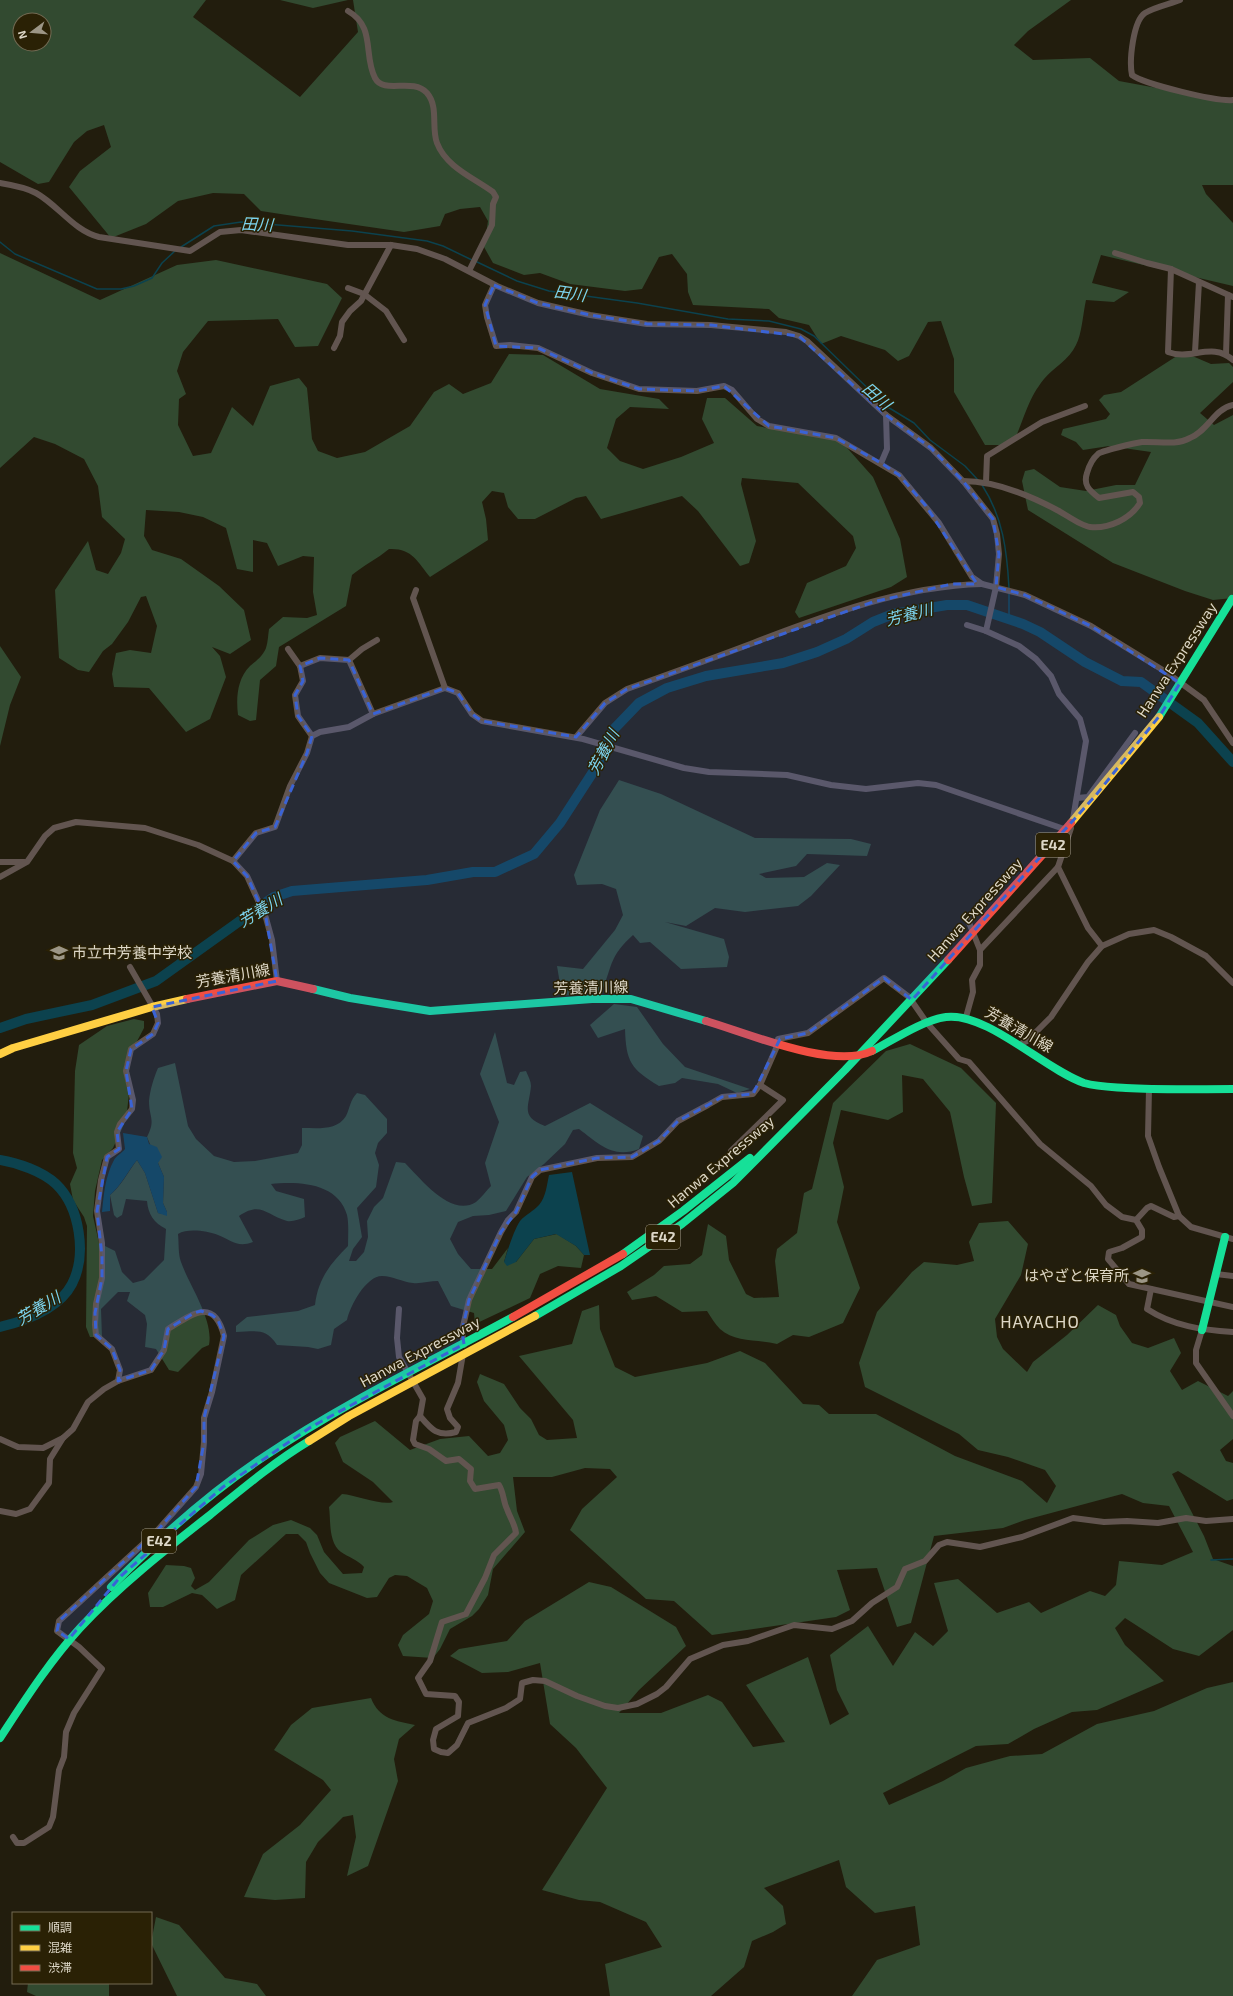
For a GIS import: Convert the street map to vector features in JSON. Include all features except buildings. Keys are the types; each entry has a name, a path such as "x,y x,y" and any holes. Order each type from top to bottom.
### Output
{"main road":[{"name":"Hanwa Expressway","path":"52,1661 90,1617 136,1574 184,1534 283,1458 357,1411 573,1294 637,1255 682,1224 733,1183 845,1070 1035,865 1096,795 1161,714 1232,599"},
{"name":"芳養清川線","path":"0,1054 13,1048 150,1004 277,981 350,998 430,1011 592,999 631,999 694,1017 778,1044 813,1054 833,1057 850,1057 865,1054 928,1023 946,1018 966,1017 985,1024 1064,1074 1085,1083 1099,1086 1233,1089"},
{"name":"Hanwa Expressway","path":"0,1738 52,1661 105,1593 162,1537 223,1487 286,1442 353,1403 581,1280 646,1239 716,1186 757,1152 822,1093"},
{"path":"1202,1330 1216,1274 1229,1238"}],"street":[{"path":"1180,0 1145,13 1138,20 1130,64 1132,74 1140,80 1190,93 1224,101 1233,100"},
{"path":"348,11 360,20 365,30 375,78 380,84 387,86 409,85 419,87 428,94 432,103 437,142 448,161 493,192 496,197 492,225 469,270"},
{"path":"0,183 19,187 36,193 90,235 190,251 220,232 241,230 348,244 391,245 417,249 445,258 494,285 538,303 597,316 647,324 711,325 786,332 798,336 806,341 886,416 931,448 967,481 993,519 997,534 999,554 996,587 987,628"},
{"path":"334,348 340,336 342,322 350,311 361,301 391,245"},
{"path":"1115,253 1147,263 1171,268 1230,296 1226,354"},
{"path":"1171,268 1168,352 1182,355 1206,351 1226,354 1233,360"},
{"path":"1195,352 1199,282"},
{"path":"494,285 486,305 487,317 496,346 510,345 538,348 592,373 639,388 684,391 724,386 732,390 757,419 768,426 836,438 881,463 899,475 917,494 939,522 972,577 982,584"},
{"path":"348,288 364,294 386,312 404,340"},
{"path":"967,481 986,482 1038,500 1089,527 1107,526 1119,522 1138,508 1140,503 1139,497 1133,492 1099,498 1090,491 1086,485 1086,477 1090,465 1098,453 1141,442 1176,443 1191,438 1220,410 1233,404"},
{"path":"986,482 986,456 1042,422 1085,406"},
{"path":"881,463 887,449 886,416"},
{"path":"576,737 605,703 627,689 800,626 873,602 952,584 982,584 1025,595 1091,626 1166,672 1204,700 1233,743"},
{"path":"416,590 414,598 445,688"},
{"path":"967,625 987,628 1019,646 1036,659 1051,676 1059,694 1080,719 1086,741 1070,831 1058,867 980,950"},
{"path":"300,666 320,658 349,660 362,649 377,640"},
{"path":"288,649 300,666 303,681 295,695 298,716 312,736"},
{"path":"349,660 373,714"},
{"path":"233,861 256,833 275,827 290,786 307,753 312,736 320,732 349,727 373,714 445,688 458,693 472,714 482,721 576,737 626,750 684,768 709,772 787,776 831,785 866,789 918,783 936,785 1070,831"},
{"path":"1077,798 1088,797 1135,733"},
{"path":"0,877 27,862 44,836 54,828 76,822 145,828 215,852 233,861 247,876 252,885 266,918 272,940 277,981"},
{"path":"0,862 27,862"},
{"path":"1058,867 1088,928 1102,946"},
{"path":"966,1017 973,992 972,980 980,966 980,950 968,920"},
{"path":"1018,1045 1027,1041 1051,1017 1088,962 1102,946 1129,934 1154,930 1206,956 1233,983"},
{"path":"118,1381 120,1370 112,1349 96,1335 96,1304 102,1278 102,1243 97,1211 101,1180 108,1157 119,1150 117,1132 120,1124 132,1109 133,1100 126,1071 131,1049 153,1034 158,1023 157,1014 130,967"},
{"path":"420,1416 433,1431 442,1433 456,1432 458,1427 450,1418 447,1409 458,1383 461,1370 464,1344 462,1331 469,1300 501,1232 508,1220 516,1212 532,1177 540,1170 554,1166 598,1158 632,1157 659,1141 678,1121 722,1097 754,1094 760,1085 778,1044 778,1039 808,1033 884,978 909,997 928,1023 959,1059 969,1062 1040,1144 1091,1186 1106,1205 1122,1217 1136,1220 1142,1230 1142,1237 1122,1248 1109,1252 1108,1259 1129,1284 1233,1307"},
{"path":"731,1151 783,1100 760,1085"},
{"path":"1149,1088 1148,1136 1158,1167 1179,1216 1191,1227 1229,1238"},
{"path":"1136,1220 1147,1208 1152,1206 1174,1217 1179,1216"},
{"path":"1216,1274 1233,1276"},
{"path":"1151,1289 1147,1309 1169,1321 1202,1330 1233,1332"},
{"path":"400,1309 396,1338 399,1357 423,1399 420,1416 416,1421 413,1440 416,1444 429,1449 446,1461 459,1459 465,1463 471,1469 470,1481 475,1489 499,1485 502,1490 507,1510 515,1525 516,1533 494,1555 466,1614 442,1622 430,1661 418,1678 426,1694 455,1696 460,1702 458,1716 436,1729 433,1740 434,1749 441,1752 448,1753 457,1745 468,1723 506,1708 520,1699 522,1683 525,1682 533,1680 545,1681 598,1704 618,1708 637,1704 657,1694 666,1687 690,1659 723,1645 748,1641 794,1625 832,1629 840,1627 852,1622 872,1603 897,1586 905,1569 925,1561 939,1545 947,1542 980,1547 1022,1537 1073,1518 1104,1522 1127,1521 1158,1523 1186,1518 1206,1521 1233,1519"},
{"path":"0,1439 18,1447 43,1448 63,1438 73,1429 88,1402 104,1389 118,1381 151,1370 164,1350 168,1329 194,1313 201,1311 212,1315 218,1320 222,1327 224,1336 212,1392 204,1418 204,1442 201,1474 196,1487 156,1532 59,1621 57,1631 79,1647 102,1669 74,1713 66,1732 64,1757 59,1770 54,1817 49,1827 24,1843 17,1843 13,1837"},
{"path":"1202,1330 1196,1350 1196,1363 1233,1416"},
{"path":"0,1511 16,1514 30,1509 49,1483 50,1459 63,1438"}],"highlighted area":[{"path":"494,285 538,303 590,315 647,324 711,325 799,336 886,415 931,448 963,481 993,519 999,554 996,587 1025,595 1091,626 1180,683 1161,714 1096,795 912,1000 884,978 808,1033 780,1039 753,1094 722,1097 678,1121 659,1141 632,1157 597,1158 540,1170 532,1177 516,1212 501,1232 469,1300 462,1331 464,1344 311,1427 223,1487 121,1576 69,1639 57,1631 59,1621 156,1532 196,1487 204,1442 204,1418 224,1336 218,1320 212,1315 201,1311 194,1313 168,1329 164,1350 151,1370 118,1381 120,1370 112,1349 96,1335 95,1313 102,1278 102,1256 97,1211 107,1157 119,1149 117,1132 132,1109 126,1071 131,1049 153,1034 158,1023 152,1007 277,981 266,918 247,876 233,861 256,833 275,827 307,753 312,736 298,716 295,695 303,681 300,666 320,658 349,660 373,714 445,688 458,693 472,714 482,721 576,737 605,703 627,689 873,602 952,584 977,584 926,506 899,475 881,463 836,438 769,426 724,386 697,391 639,389 592,373 538,348 496,346 485,305"}],"green space":[{"path":"0,0 206,0 193,17 300,97 358,32 353,0 1071,0 1028,31 1014,45 1033,60 1090,58 1119,81 1233,102 1233,185 1202,185 1206,194 1233,223 1233,286 1101,255 1092,283 1129,292 1114,302 1086,300 1081,329 1076,345 1069,355 1044,379 1039,386 1030,401 1015,439 1001,445 985,445 954,392 954,359 941,321 928,322 909,356 898,361 885,350 841,336 821,344 809,325 779,318 769,309 693,305 688,292 687,274 672,254 659,257 642,289 625,291 570,284 540,273 524,275 493,263 484,247 488,221 480,207 460,209 445,214 440,226 404,232 261,211 244,194 213,193 178,201 146,224 111,238 69,187 80,171 111,147 104,125 87,131 74,142 49,182 38,184 0,162"},
{"path":"280,0 348,0 313,8"},
{"path":"0,253 100,300 177,265 216,260 327,284 342,298 318,346 295,347 278,319 208,321 183,352 177,371 186,394 179,399 178,425 193,456 211,453 232,407 253,426 270,386 299,378 307,388 312,439 318,451 337,458 365,452 410,426 434,392 449,384 463,394 491,383 509,354 543,355 600,389 659,399 669,409 630,407 616,419 607,448 620,461 643,469 681,457 714,443 702,419 707,398 725,398 757,426 841,441 873,477 900,539 907,577 891,587 799,618 795,612 807,583 846,566 856,548 853,536 798,483 742,478 741,484 756,541 749,563 740,566 698,511 682,496 601,519 586,496 576,498 535,519 518,519 508,507 504,493 492,491 482,502 486,519 488,540 430,577 409,553 397,549 389,549 352,575 346,606 279,647 276,666 260,680 256,720 250,721 238,715 238,689 242,677 246,671 265,651 269,629 283,617 307,618 317,615 313,592 314,557 303,556 278,566 267,543 253,540 253,572 237,569 226,528 203,517 179,512 146,510 144,536 152,550 181,559 219,586 244,610 251,640 230,654 212,647 220,656 226,677 210,719 186,732 149,688 114,687 112,674 116,653 130,650 151,653 157,626 146,596 141,597 128,622 112,644 103,651 89,672 78,670 59,658 55,590 88,541 96,570 108,574 121,553 125,539 102,517 98,486 84,459 55,444 34,437 0,468"},
{"path":"1183,352 1211,364 1229,363 1233,367 1233,382 1200,413 1214,425 1233,415 1233,598 1213,600 1185,591 1113,563 1028,510 1022,481 1025,471 1034,469 1060,487 1086,491 1116,485 1135,485 1151,452 1109,446 1083,450 1076,442 1061,435 1063,429 1106,419 1110,414 1099,400 1104,395 1121,392"},
{"path":"0,646 21,677 10,705 0,746"},
{"path":"619,780 661,794 755,838 851,839 871,844 867,856 807,854 796,866 759,874 766,878 804,877 827,863 840,865 811,896 798,906 745,912 715,908 686,926 665,922 724,939 729,957 727,967 681,969 650,942 640,943 633,935 616,955 610,967 602,991 562,996 557,966 583,969 615,930 623,915 616,889 602,884 577,885 574,875 600,810"},
{"path":"614,1004 637,1007 663,1044 685,1067 750,1089 737,1093 718,1084 682,1078 675,1083 659,1086 642,1075 632,1064 627,1049 625,1029 598,1038 590,1025"},
{"path":"134,1019 144,1021 144,1028 124,1066 129,1094 126,1120 113,1148 102,1160 95,1191 93,1216 99,1243 115,1251 122,1272 133,1283 144,1280 164,1260 166,1229 152,1218 147,1201 126,1199 122,1215 117,1218 114,1215 110,1195 121,1183 137,1160 145,1173 158,1213 167,1215 163,1203 164,1177 147,1137 152,1122 149,1101 155,1075 158,1068 175,1063 188,1126 196,1139 214,1156 234,1162 255,1161 298,1153 302,1145 302,1128 326,1128 342,1121 346,1116 351,1101 357,1093 365,1095 387,1119 387,1133 378,1143 375,1153 379,1165 376,1187 357,1208 362,1237 353,1249 349,1261 356,1261 364,1252 368,1237 367,1221 374,1207 383,1198 396,1162 405,1163 428,1187 447,1201 457,1205 466,1206 476,1202 491,1186 485,1163 499,1122 480,1074 495,1032 507,1083 514,1085 520,1072 526,1071 530,1080 531,1086 528,1110 532,1119 545,1126 590,1103 643,1136 639,1149 630,1152 621,1152 614,1151 600,1145 579,1129 573,1130 565,1144 544,1164 527,1177 506,1211 489,1215 473,1216 458,1222 450,1239 458,1254 471,1269 492,1269 508,1248 504,1262 516,1262 534,1239 557,1234 576,1246 584,1255 581,1268 558,1266 540,1274 530,1298 475,1324 474,1313 451,1306 438,1281 416,1283 386,1276 376,1277 365,1286 355,1300 347,1320 334,1329 331,1345 318,1349 277,1345 273,1339 264,1333 254,1331 236,1332 236,1326 247,1317 298,1311 315,1305 319,1287 326,1272 348,1246 347,1215 342,1204 335,1196 316,1186 293,1183 271,1184 276,1191 304,1199 305,1217 294,1221 287,1221 258,1209 247,1212 239,1216 253,1242 247,1244 238,1244 218,1235 203,1231 187,1231 178,1234 180,1259 200,1303 210,1335 209,1345 202,1348 178,1372 169,1370 156,1349 145,1347 147,1324 145,1315 127,1301 130,1292 118,1292 101,1309 102,1337 90,1337 86,1327 87,1226 84,1217 73,1200 70,1184 77,1168 73,1153 75,1071 79,1045 107,1026"},
{"path":"910,1044 961,1068 996,1103 992,1203 972,1206 950,1112 923,1079 902,1075 903,1112 888,1120 841,1110 833,1143 844,1187 837,1222 860,1288 843,1323 809,1337 793,1335 777,1344 733,1337 718,1327 707,1311 682,1312 656,1296 632,1300 627,1292 654,1275 664,1266 690,1264 702,1255 708,1224 726,1236 729,1260 746,1294 754,1298 779,1297 775,1261 777,1249 797,1233 804,1193 812,1189 833,1103 886,1051"},
{"path":"1008,1221 1028,1244 1021,1275 995,1319 997,1337 1003,1349 1027,1372 1033,1362 1067,1335 1098,1305 1116,1315 1120,1326 1132,1343 1148,1348 1174,1338 1181,1353 1170,1371 1182,1390 1198,1381 1228,1396 1233,1391 1233,1439 1220,1450 1226,1461 1233,1463 1233,1499 1227,1501 1178,1471 1172,1474 1204,1536 1213,1559 1233,1566 1233,1630 1199,1656 1173,1649 1125,1618 1115,1628 1125,1645 1164,1681 1097,1710 1072,1712 1034,1729 1008,1744 976,1746 883,1793 889,1805 943,1781 966,1768 1010,1756 1042,1754 1097,1724 1154,1711 1207,1688 1233,1682 1233,1996 852,1996 877,1960 920,1945 915,1906 875,1913 846,1887 839,1860 764,1888 783,1906 786,1924 773,1932 752,1941 744,1967 711,1996 610,1996 605,1964 662,1947 646,1922 600,1902 579,1900 542,1890 607,1788 576,1748 550,1724 540,1663 508,1672 482,1673 450,1656 459,1649 507,1641 525,1621 589,1582 611,1587 676,1627 686,1646 639,1690 619,1713 661,1713 708,1695 722,1702 753,1747 785,1742 746,1685 808,1657 830,1725 849,1714 837,1690 830,1655 868,1626 893,1666 915,1632 933,1646 948,1631 934,1583 958,1579 997,1613 1029,1602 1041,1613 1090,1591 1105,1596 1116,1585 1119,1561 1162,1565 1193,1552 1169,1506 1143,1503 1122,1494 1025,1520 1003,1528 934,1536 911,1623 897,1627 877,1568 837,1570 850,1610 836,1617 712,1635 674,1601 646,1599 570,1530 582,1509 617,1477 610,1469 585,1468 552,1477 513,1477 517,1511 525,1532 493,1569 488,1595 479,1609 472,1616 450,1629 440,1649 433,1658 403,1656 398,1645 403,1635 429,1614 433,1601 427,1588 407,1576 395,1575 389,1578 377,1597 367,1598 329,1583 320,1573 306,1542 298,1534 286,1534 241,1575 235,1600 217,1609 202,1595 192,1593 163,1607 150,1607 148,1593 166,1565 191,1568 195,1578 191,1586 195,1590 209,1582 249,1540 273,1525 291,1520 310,1528 317,1535 324,1552 343,1574 362,1573 364,1567 356,1560 341,1552 334,1543 331,1531 329,1507 342,1494 382,1503 393,1502 373,1482 343,1462 335,1443 340,1437 375,1421 410,1450 440,1439 469,1436 488,1456 500,1453 508,1440 504,1425 484,1401 477,1382 480,1374 504,1384 520,1408 531,1419 539,1435 547,1440 577,1438 573,1420 519,1356 572,1344 582,1311 599,1305 600,1329 615,1367 635,1377 707,1363 740,1351 765,1363 803,1404 819,1405 829,1414 876,1414 955,1456 1022,1481 1047,1503 1056,1486 1045,1470 1008,1457 978,1450 959,1434 865,1387 859,1363 877,1312 912,1272 924,1262 957,1265 974,1261 969,1242 979,1223"},
{"path":"371,1698 374,1705 383,1715 415,1725 399,1739 394,1759 398,1781 368,1866 347,1876 356,1837 353,1815 343,1817 318,1842 306,1862 305,1898 275,1900 244,1897 263,1854 300,1825 331,1790 323,1780 274,1750 291,1725 312,1708"},
{"path":"156,1917 179,1925 225,1978 257,1984 266,1996 177,1996 152,1945"},
{"path":"28,1984 109,1984 109,1996 36,1996 27,1992"}],"water":[{"path":"123,1133 147,1137 149,1144 157,1147 162,1157 158,1163 164,1177 163,1203 167,1216 158,1213 145,1173 137,1160 121,1183 110,1195 110,1211 102,1212 105,1185 111,1166 115,1159 125,1149"},
{"path":"572,1172 590,1255 584,1255 576,1246 556,1234 534,1239 516,1262 507,1266 504,1262 515,1230 520,1221 541,1202 546,1190 549,1175"}],"waterway":[{"name":"田川","path":"181,247 214,226 241,222 352,231 427,241 443,246 472,260"},
{"name":"田川","path":"0,242 15,254 97,289 121,289 134,286 152,278 162,263 176,250"},
{"name":"田川","path":"475,261 517,281 549,291 637,303 728,319 769,321 801,329 814,336 886,406 914,423 930,440 965,466 978,480"},
{"name":"田川","path":"982,485 995,509 1003,535 1009,588"},
{"name":"田川","path":"1009,594 1009,619"},
{"name":"芳養川","path":"0,1028 26,1019 92,1005 156,981 274,897 292,891 427,880 473,872 495,872 534,854 560,823 595,769 614,729 639,703 667,688 706,676 783,663 817,652 846,639 873,622 893,614 947,605 967,605 1023,624 1040,632 1085,662 1122,681 1141,682 1198,723 1233,762"},
{"name":"芳養川","path":"0,1160 30,1168 44,1175 56,1184 71,1205 76,1218 80,1246 77,1272 66,1293 50,1307 40,1313 0,1327"},
{"path":"1211,1560 1233,1559"}],"traffic: fast":[{"path":"1159,717 1232,599"},
{"path":"535,1316 621,1266 682,1224 733,1183 845,1070 948,960"},
{"path":"313,989 350,998 430,1011 592,999 631,999 706,1021"},
{"path":"872,1051 908,1031 928,1022 946,1017 962,1018 979,1023 997,1032 1068,1076 1084,1083 1105,1087 1139,1089 1233,1089"},
{"path":"623,1254 683,1211 750,1158"},
{"path":"1202,1330 1225,1237"},
{"path":"111,1587 147,1551 185,1517 244,1470 325,1418 513,1317"},
{"path":"0,1738 58,1654 80,1628 110,1598 159,1555 246,1486 283,1458 309,1441"}],"traffic: slow":[{"path":"1071,823 1159,717"},
{"path":"0,1054 13,1048 152,1007 187,999"},
{"path":"309,1441 349,1416 535,1316"}],"traffic: jam":[{"path":"948,960 1071,823"},
{"path":"187,999 277,981 313,989"},
{"path":"706,1021 766,1041 813,1053 835,1056 855,1056 872,1051"},
{"path":"513,1317 623,1254"}],"place":[{"name":"市立中芳養中学校","path":"59,953"},
{"name":"はやざと保育所","path":"1142,1276"}],"district":[{"name":"HAYACHO","path":"1040,1322"}]}
